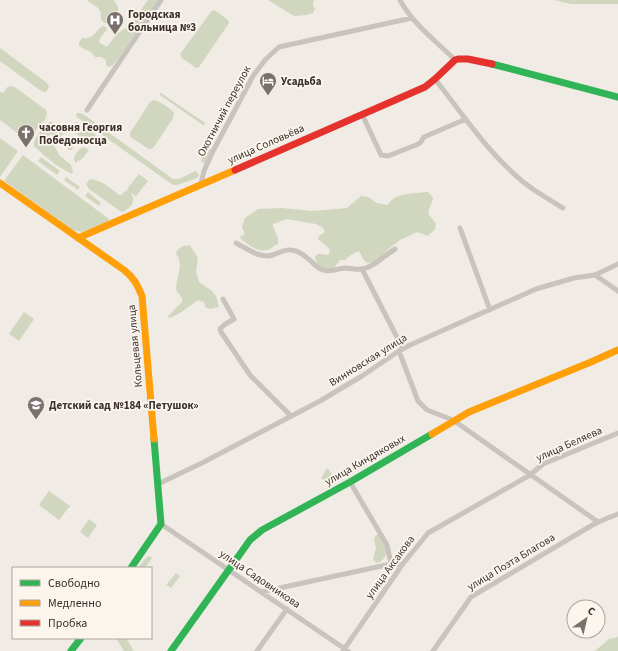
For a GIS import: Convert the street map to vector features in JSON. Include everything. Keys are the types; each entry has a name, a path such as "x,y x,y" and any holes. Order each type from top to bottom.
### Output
{"street":[{"path":"87,110 162,0"},
{"path":"400,0 412,18 455,60 463,58 481,61 618,97"},
{"name":"Охотничий переулок","path":"201,184 204,171 212,153 253,76 265,60 279,47 412,18"},
{"name":"улица Соловьёва","path":"78,238 425,87 455,60"},
{"path":"435,79 466,119 512,173 563,208"},
{"path":"362,114 381,155 388,156 416,145 420,143 424,137 466,119"},
{"name":"Кольцевая улица","path":"0,183 124,270 133,278 138,286 142,296 161,524"},
{"path":"460,228 490,310"},
{"path":"236,243 259,256 271,256 290,249 307,258 321,270 330,271 345,268 362,269 378,262 395,249"},
{"name":"Винновская улица","path":"158,484 202,463 320,401 361,377 401,350 536,289 574,278 595,275 618,264"},
{"path":"362,269 401,350 418,401 427,410 453,420 598,522"},
{"path":"595,275 618,291"},
{"path":"223,299 234,319 220,329 221,332 250,376 291,416"},
{"name":"улица Киндяковых","path":"171,651 250,540 262,530 350,482 453,420 618,350"},
{"name":"улица Беляева","path":"530,474 543,464 618,433"},
{"name":"улица Аксакова","path":"345,650 402,565 428,534 530,474"},
{"path":"350,482 387,545 391,564"},
{"name":"улица Поэта Благова","path":"433,651 471,597 598,522 618,514"},
{"path":"131,567 161,524"},
{"name":"улица Садовникова","path":"161,524 345,650"},
{"path":"261,592 391,564 402,565"},
{"path":"257,651 287,609"},
{"path":"71,651 80,639"}],"green space":[{"path":"87,0 114,0 118,7 118,11 107,23 104,23 99,9"},
{"path":"148,0 159,0 112,66 108,67 106,65 106,60 101,57 95,57 91,52 79,45 82,38 92,36 103,26 106,27 107,30 100,38 99,42 105,46 108,46 121,31 129,26"},
{"path":"268,0 315,0 313,5 315,9 313,13 294,16"},
{"path":"554,0 618,0 618,4 571,4"},
{"path":"213,10 228,20 229,23 199,67 196,68 182,58 180,54"},
{"path":"0,48 47,83 49,87 46,92 41,91 0,61"},
{"path":"10,86 15,87 47,112 46,118 29,139 24,138 0,120 0,92 4,93 6,88"},
{"path":"160,93 205,123 205,125 160,95"},
{"path":"154,100 165,105 174,113 173,118 154,147 149,149 132,138 130,133 150,102"},
{"path":"77,113 83,114 173,179 179,179 195,171 199,176 177,185 173,185 77,117"},
{"path":"49,122 52,122 64,133 56,138 51,134 48,138 59,155 71,165 73,171 72,174 59,167 34,146 37,136"},
{"path":"76,122 96,135 91,143 80,137 72,130 72,126"},
{"path":"64,137 73,141 72,150 67,148 68,143 61,141 61,138"},
{"path":"0,138 18,151 0,177"},
{"path":"84,147 89,150 80,161 78,160 76,163 74,158 76,154"},
{"path":"209,147 211,150 205,163 202,163 203,154"},
{"path":"23,155 109,219 109,221 82,232 73,230 4,181"},
{"path":"41,157 60,171 57,175 38,161"},
{"path":"139,174 148,181 136,196 131,193 133,202 129,208 123,212 89,189 86,184 90,179 98,181 121,195 128,190 127,189"},
{"path":"66,177 80,187 78,190 64,180"},
{"path":"88,192 101,203 99,206 85,196"},
{"path":"428,192 433,199 429,214 436,224 435,229 428,236 417,232 400,240 375,262 367,263 359,251 345,260 340,260 333,269 319,265 315,257 316,255 327,255 329,254 330,250 318,239 319,236 325,232 323,228 316,224 287,219 273,224 278,238 278,244 266,250 258,250 240,238 245,234 242,227 245,218 258,209 281,208 313,211 347,208 361,196 368,197 377,203 387,205 398,196"},
{"path":"190,245 198,258 196,272 199,282 212,291 216,296 219,307 210,309 205,307 204,302 198,300 181,313 169,318 168,316 182,302 182,298 176,290 180,267 179,259 176,253 181,247"},
{"path":"24,312 34,319 19,341 9,334"},
{"path":"327,468 332,475 325,481 321,478"},
{"path":"49,491 70,506 59,520 39,505"},
{"path":"89,519 97,525 88,538 80,532"},
{"path":"376,535 379,535 386,550 384,558 377,563 373,559 376,548 374,538"},
{"path":"149,556 152,558 146,567 139,567"},
{"path":"176,573 180,576 171,588 166,585"},
{"path":"618,637 618,651 595,651 609,639"},
{"path":"117,639 127,639 134,651 124,651"}],"traffic: fast":[{"path":"492,64 618,97"},
{"path":"171,651 250,540 262,530 350,482 432,434"},
{"path":"132,567 161,524 154,439"},
{"path":"71,651 80,639"}],"traffic: slow":[{"path":"78,238 235,170"},
{"path":"0,183 124,270 135,282 142,296 154,439"},
{"path":"432,434 469,412 618,350"}],"traffic: jam":[{"path":"235,170 425,87 455,60 468,59 492,64"}],"place":[{"name":"Городская больница №3","path":"115,35"},
{"name":"Усадьба","path":"268,96"},
{"name":"часовня Георгия Победоносца","path":"26,148"},
{"name":"Детский сад №184 «Петушок»","path":"36,420"}]}
